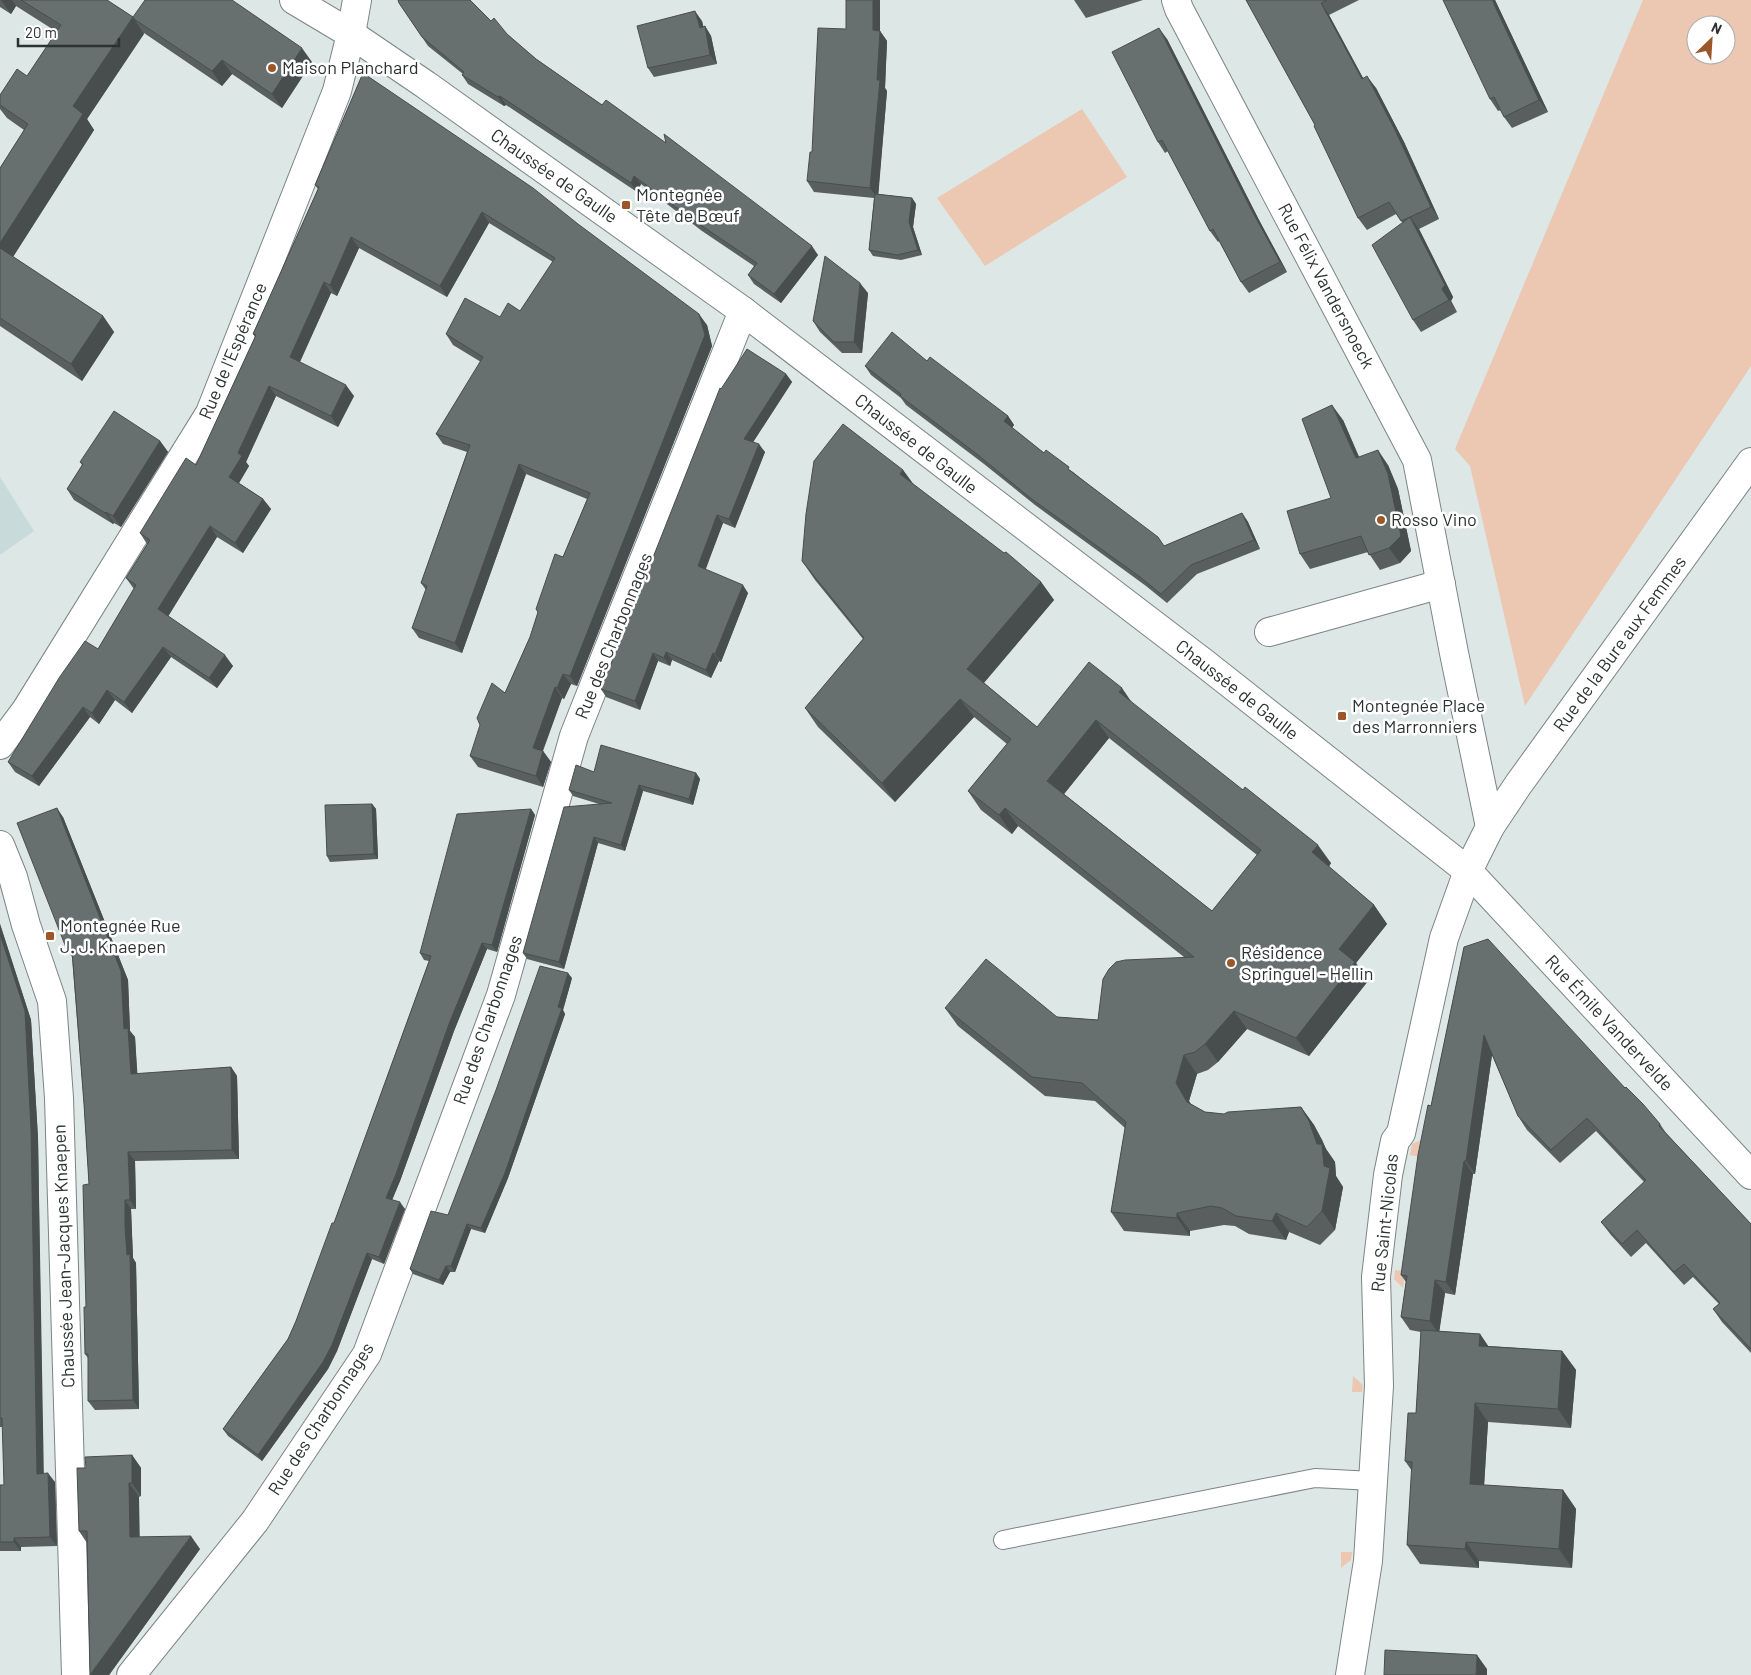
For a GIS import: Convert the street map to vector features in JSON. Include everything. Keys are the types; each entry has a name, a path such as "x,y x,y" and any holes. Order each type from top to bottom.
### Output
{"street":[{"name":"Chaussée de Gaulle","path":"294,0 351,34 434,91 742,311 1204,663 1468,871"},
{"name":"Rue de l'Espérance","path":"0,745 26,710 210,413 337,92 357,0"},
{"name":"Rue Félix Vandersnoeck","path":"1176,0 1179,9 1417,460 1490,827"},
{"name":"Rue des Charbonnages","path":"132,1675 255,1521 367,1354 501,995 574,736 742,311"},
{"name":"Rue de la Bure aux Femmes","path":"1468,871 1490,827 1518,785 1751,462"},
{"path":"1269,632 1441,584"},
{"name":"Chaussée Jean-Jacques Knaepen","path":"0,845 13,877 26,925 52,1001 59,1108 76,1675"},
{"name":"Rue Émile Vandervelde","path":"1468,871 1751,1175"},
{"name":"Rue Saint-Nicolas","path":"1350,1675 1368,1561 1379,1386 1376,1277 1386,1188 1395,1141 1402,1133 1444,938 1468,871"}],"lane":[{"path":"1003,1540 1315,1478 1373,1482"}],"shaded area":[{"path":"1643,0 1751,0 1751,366 1525,706 1470,466 1455,449"},
{"path":"1082,109 1127,177 985,266 937,198"},
{"path":"0,477 34,531 0,555"},
{"path":"1424,1139 1420,1157 1410,1155 1412,1144"},
{"path":"1395,1270 1405,1271 1403,1288 1394,1279"},
{"path":"1353,1376 1363,1385 1362,1392 1352,1392"},
{"path":"1341,1552 1352,1552 1351,1560 1341,1568"}],"building":[{"path":"21,0 107,0 133,17 73,106 83,114 0,243 0,168 28,124 0,105 0,95 17,69 27,76 61,25"},
{"path":"145,0 232,0 302,48 272,94 222,60 212,71 134,19 133,17"},
{"path":"398,0 470,0 491,21 494,18 507,34 536,59 602,105 606,100 666,143 664,134 812,246 774,294 748,275 757,263 696,222 634,176 631,183 500,96 498,97 462,75 464,72 422,37"},
{"path":"846,0 873,0 873,30 880,31 877,80 880,80 870,188 807,181 810,152 812,152 818,28 846,29"},
{"path":"1246,0 1327,0 1321,3 1362,79 1367,76 1431,207 1401,221 1389,202 1358,218 1315,125"},
{"path":"1443,0 1492,0 1539,100 1504,117 1494,97 1490,99"},
{"path":"695,11 700,28 705,26 710,55 648,68 637,26"},
{"path":"1159,28 1280,262 1241,282 1213,229 1210,231 1162,140 1158,142 1112,52"},
{"path":"363,73 533,188 699,314 705,335 570,676 563,674 557,688 555,687 533,748 543,751 536,776 470,756 480,725 477,718 492,683 505,693 530,637 538,612 536,609 555,554 563,557 590,493 519,464 455,643 412,628 427,586 421,583 470,445 436,434 483,357 446,334 465,298 500,317 508,303 520,311 555,258 482,212 440,286 351,237 330,285 324,282 290,357 346,385 331,416 269,386 238,453 242,456 229,477 263,499 235,543 210,526 158,609 225,655 209,678 163,647 124,702 107,690 92,713 83,707 32,776 8,762 59,678 85,641 98,649 136,585 126,578 150,540 140,533 186,458 196,465 256,335 253,334 319,187 315,185"},
{"path":"875,194 912,198 909,222 918,250 897,255 869,250"},
{"path":"1410,217 1445,285 1442,289 1449,300 1413,320 1372,245"},
{"path":"0,248 103,316 71,364 0,318"},
{"path":"825,256 860,283 854,342 834,342 813,321"},
{"path":"892,332 927,361 930,357 1008,416 1004,421 1044,453 1046,450 1069,467 1068,469 1158,537 1164,546 1242,513 1254,540 1191,565 1161,594 1029,497 978,455 900,396 901,394 865,366"},
{"path":"747,349 786,374 744,439 759,444 729,519 717,515 698,566 743,585 715,654 713,653 706,670 666,652 664,658 653,653 635,701 601,689 720,388"},
{"path":"1332,405 1356,458 1378,450 1388,474 1401,536 1389,548 1369,555 1361,536 1300,554 1287,511 1331,498 1302,419"},
{"path":"114,411 160,441 113,516 67,489 83,464 80,462"},
{"path":"843,424 903,470 900,474 1004,553 1006,552 1041,582 967,669 1037,727 1089,662 1122,688 1119,692 1243,790 1245,787 1318,845 1312,852 1374,905 1339,949 1355,962 1296,1038 1234,1011 1205,1044 1195,1052 1184,1055 1176,1083 1187,1102 1205,1112 1224,1114 1228,1112 1301,1107 1309,1121 1317,1144 1322,1144 1324,1166 1330,1168 1322,1211 1307,1227 1276,1213 1272,1221 1236,1216 1222,1208 1211,1206 1177,1213 1177,1218 1111,1212 1126,1122 1082,1083 1032,1077 945,1008 986,959 1057,1017 1098,1020 1103,979 1116,962 1194,957 1005,808 999,815 968,791 1011,739 960,699 882,783 805,708 864,638 802,561 806,514 814,461","holes":["1096,720 1261,850 1212,911 1047,781"]},
{"path":"601,745 696,773 689,799 639,785 621,845 594,837 559,962 523,953 564,807 612,803 569,790 576,765 594,772"},
{"path":"372,804 374,854 327,856 325,805"},
{"path":"57,808 121,971 124,1029 128,1028 131,1074 231,1067 232,1150 128,1152 130,1200 125,1200 125,1226 127,1255 130,1254 133,1400 88,1401 88,1354 85,1354 84,1307 86,1307 83,1185 89,1184 72,950 67,950 17,823"},
{"path":"531,809 492,945 482,943 449,1024 386,1198 400,1202 379,1257 367,1253 332,1345 323,1362 258,1455 223,1429 288,1339 332,1223 334,1223 431,956 420,953 457,814"},
{"path":"0,934 25,1011 31,1129 37,1474 48,1473 50,1537 14,1538 14,1542 0,1542 0,1485 4,1485 2,1418 0,1418"},
{"path":"1488,939 1625,1088 1643,1104 1660,1124 1659,1126 1751,1224 1751,1349 1713,1309 1720,1303 1684,1264 1674,1272 1637,1230 1622,1244 1601,1222 1646,1180 1587,1118 1551,1150 1518,1116 1484,1035 1446,1282 1435,1280 1430,1321 1401,1317 1407,1276 1401,1275 1418,1155 1428,1105 1431,1106 1464,947"},
{"path":"540,966 568,973 558,1007 562,1008 505,1173 481,1228 467,1224 451,1266 446,1266 439,1280 410,1269 431,1211 448,1215 496,1090"},
{"path":"1421,1330 1480,1334 1479,1346 1562,1351 1558,1409 1475,1403 1470,1484 1563,1490 1559,1549 1466,1542 1465,1549 1407,1545 1412,1462 1405,1461 1408,1413 1416,1413"},
{"path":"132,1455 132,1483 129,1483 130,1537 191,1536 90,1675 87,1531 79,1531 77,1468 86,1468 85,1457"},
{"path":"1385,1650 1477,1655 1476,1675 1384,1675"}],"place":[{"name":"Maison Planchard","path":"272,68"},
{"name":"Montegnée Tête de Bœuf","path":"626,205"},
{"name":"Rosso Vino","path":"1381,520"},
{"name":"Montegnée Place des Marronniers","path":"1342,716"},
{"name":"Montegnée Rue J. J. Knaepen","path":"50,936"},
{"name":"Résidence Springuel - Hellin","path":"1231,963"}]}
